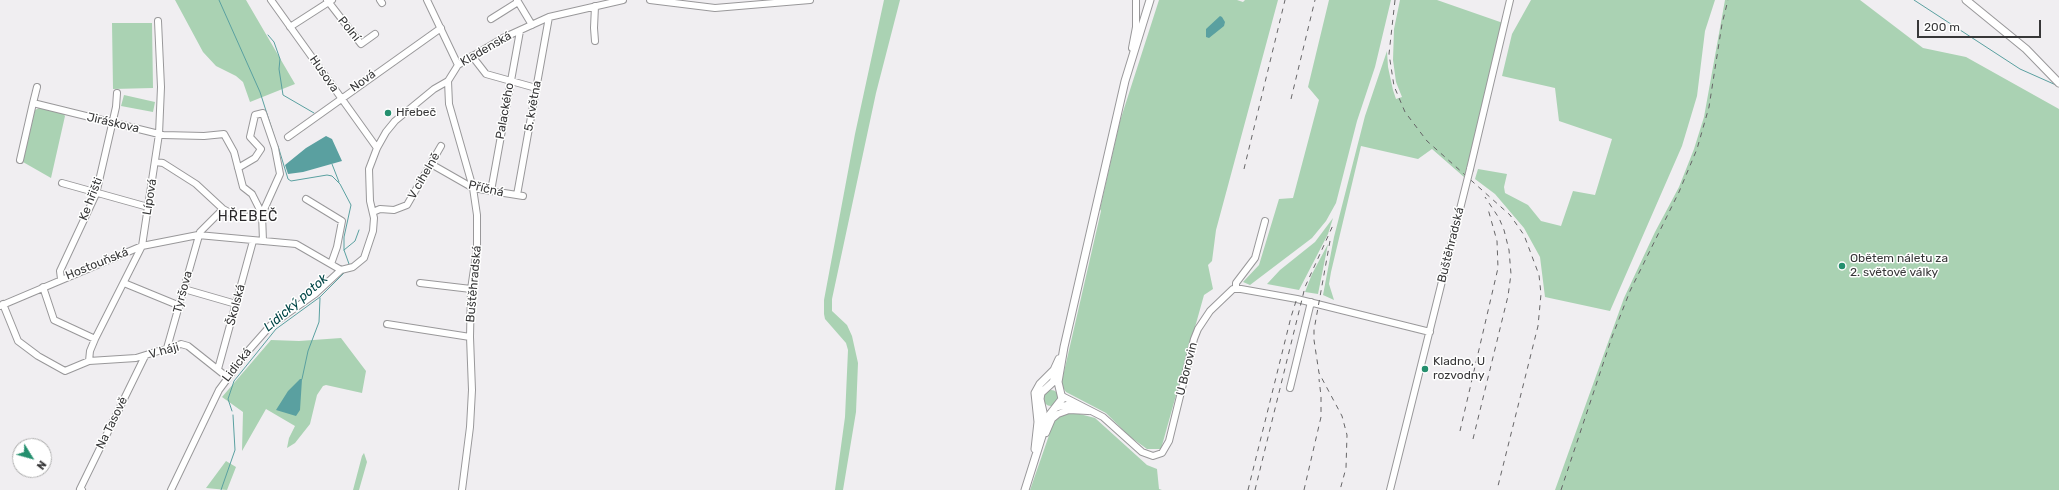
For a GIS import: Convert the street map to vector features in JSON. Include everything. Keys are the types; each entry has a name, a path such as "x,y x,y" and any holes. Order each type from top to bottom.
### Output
{"main road":[{"path":"1024,490 1043,420 1043,405 1040,396 1043,390 1048,387 1056,377 1128,69 1150,0"},
{"path":"1116,121 1155,0"},
{"path":"1966,0 2026,49 2059,83"},
{"path":"1024,490 1037,456 1048,418 1061,402 1062,396 1059,389 1064,348"},
{"path":"1035,448 1038,422 1035,393 1040,384 1054,370 1064,348"},
{"path":"1048,387 1059,389"},
{"path":"1043,405 1048,408 1056,407"}],"street":[{"name":"Husova","path":"271,0 377,148"},
{"path":"427,0 458,65"},
{"name":"Kladenská","path":"341,270 353,267 364,258 373,231 369,169 377,148 386,132 396,121 434,89 448,81 458,65 472,56 549,17 623,0"},
{"path":"650,0 715,8 749,3 810,0"},
{"path":"1137,0 1143,20 1139,48"},
{"path":"1128,69 1136,27 1137,0"},
{"name":"Buštěhradská","path":"1390,490 1502,40 1510,0"},
{"path":"290,27 329,1"},
{"name":"Polní","path":"329,1 361,44 375,34"},
{"path":"491,20 518,1 532,25"},
{"path":"595,6 595,41"},
{"name":"5. května","path":"520,196 536,88 549,17"},
{"name":"Lípová","path":"89,361 90,352 95,339 142,246 156,162 159,134 161,87 158,21"},
{"name":"Nová","path":"288,137 340,98 440,28"},
{"name":"Palackého","path":"491,191 520,31"},
{"path":"472,56 483,72 536,88"},
{"name":"Buštěhradská","path":"448,81 449,104 473,188 477,215 478,238 471,289 470,337 472,390 470,427 462,490"},
{"path":"20,160 37,87"},
{"name":"Ke hřišti","path":"61,279 60,271 96,194 113,122 117,93"},
{"name":"Jiráskova","path":"33,103 159,134 204,136 224,134 234,152 238,168"},
{"path":"156,162 163,163 196,184 223,209 236,216 256,217 262,214 280,174 275,148 263,113 255,115 250,137 261,150 256,158 238,168 243,187 252,194 262,214 263,242"},
{"name":"V cihelně","path":"372,212 380,209 394,210 407,205 441,146"},
{"name":"Příčná","path":"431,164 473,188 520,196"},
{"path":"62,183 96,194 148,207"},
{"path":"306,199 342,220 337,247 330,264"},
{"path":"198,235 223,209"},
{"path":"1265,221 1255,258 1236,283 1236,289 1311,302 1430,332"},
{"name":"Hostouňská","path":"2,305 142,246 198,235 296,244 341,270"},
{"name":"Tyršova","path":"167,348 180,306 198,235"},
{"name":"Školská","path":"218,369 253,241"},
{"name":"Lidická","path":"171,490 227,376 271,325 315,294 341,270"},
{"path":"124,283 180,306"},
{"path":"420,283 471,289"},
{"path":"43,287 54,320 95,339"},
{"path":"184,289 236,304"},
{"name":"U Borovin","path":"1092,411 1111,423 1142,452 1153,456 1162,453 1169,441 1194,339 1198,329 1205,317 1219,300 1231,290 1236,289"},
{"path":"1290,388 1311,302"},
{"name":"V háji","path":"2,305 18,341 38,356 65,371 89,361 145,356 181,344 188,346 227,376"},
{"path":"386,324 470,337"},
{"name":"Na Tasově","path":"82,490 80,489 145,356"},
{"path":"1062,396 1092,411"},
{"path":"1056,407 1067,405 1092,411"},
{"path":"1037,456 1052,419 1069,410 1092,411"}],"green space":[{"path":"175,0 246,0 295,84 250,102 243,82 236,76 216,66 203,52"},
{"path":"884,0 900,0 876,93 832,299 832,311 847,325 852,336 858,363 856,412 843,490 835,490 845,417 848,350 846,343 825,319 824,300 855,134"},
{"path":"1159,0 1237,0 1243,2 1245,0 1278,0 1216,230 1212,261 1208,265 1213,289 1204,295 1161,449 1147,449 1129,436 1106,413 1066,392 1061,385 1120,121"},
{"path":"1329,0 1391,0 1375,67 1357,121 1336,203 1326,221 1312,238 1250,285 1243,282 1259,265 1279,199 1293,198 1319,100 1308,87"},
{"path":"1400,0 1437,0 1503,23 1467,172 1464,177 1432,149 1418,159 1361,146 1331,272 1329,284 1334,300 1323,295 1334,237 1365,116 1387,51 1388,67 1393,90 1396,99 1402,97 1396,82 1393,60 1394,29"},
{"path":"1531,0 1715,0 1705,31 1697,96 1682,146 1610,311 1545,297 1540,257 1524,228 1495,194 1475,179 1478,169 1507,174 1504,187 1505,193 1528,205 1541,221 1561,226 1573,191 1595,195 1612,139 1559,121 1555,88 1502,76 1512,34"},
{"path":"1725,0 1860,0 1923,48 1966,57 2059,109 2059,490 1555,490 1624,298 1655,232 1679,187 1694,149 1704,117"},
{"path":"112,23 152,23 153,88 113,89"},
{"path":"124,95 155,102 153,112 121,106"},
{"path":"39,108 63,113 65,116 51,178 23,162 35,110"},
{"path":"1333,218 1328,234 1299,290 1267,284 1280,270 1315,242"},
{"path":"1328,244 1318,294 1305,292 1312,274"},
{"path":"341,338 366,371 362,393 326,385 323,386 317,395 310,424 295,443 287,448 289,438 295,426 266,409 242,451 243,412 222,397 271,340 299,341"},
{"path":"1051,390 1057,392 1059,398 1057,404 1051,406 1045,404 1043,398 1045,392"},
{"path":"1072,412 1095,418 1147,465 1157,469 1159,489 1162,490 1030,490 1054,421 1061,416"},
{"path":"364,453 367,462 359,490 353,490 362,456"},
{"path":"226,461 236,467 227,490 206,488"}],"water":[{"path":"1220,16 1225,22 1224,26 1209,38 1206,37 1206,29"},
{"path":"326,136 332,139 342,161 303,172 288,174 285,165 306,148"},
{"path":"300,379 302,379 300,410 296,416 276,410 288,391"}],"waterway":[{"name":"Lidický potok","path":"219,0 260,92 276,142"},
{"path":"1914,0 2020,69 2056,85"},
{"path":"268,35 274,42 280,59 279,69 283,95 314,113"},
{"name":"Lidický potok","path":"278,146 288,179 291,181 327,175 332,176 340,184 351,205 344,237 344,250 349,264"},
{"path":"332,164 339,182"},
{"path":"344,250 355,241 359,230"},
{"name":"Lidický potok","path":"232,411 228,399 234,381 276,329 320,297 345,272"},
{"path":"302,379 308,351 319,322 320,298"},
{"name":"Lidický potok","path":"221,490 235,450 233,415"}],"railway":[{"path":"1244,169 1285,0"},
{"path":"1291,99 1315,0"},
{"path":"1395,0 1389,54 1394,86 1405,112 1427,141 1510,215 1524,235 1539,275 1541,294 1538,326 1497,490"},
{"path":"1561,490 1612,337 1630,291 1679,192 1697,149 1709,107 1722,24 1728,0"},
{"path":"1473,439 1508,296 1511,274 1509,250 1504,230 1499,218 1485,197"},
{"path":"1460,431 1498,268 1497,241 1488,209"},
{"path":"1255,490 1305,287 1334,223"},
{"path":"1330,241 1314,330 1314,340 1319,373 1342,416 1347,435 1346,468 1340,490"},
{"path":"1248,490 1297,298"},
{"path":"1304,490 1321,417 1319,379"}],"place":[{"name":"Hřebeč","path":"388,113"},
{"name":"Obětem náletu za 2. světové války","path":"1842,266"},
{"name":"Kladno, U rozvodny","path":"1425,369"}],"district":[{"name":"HŘEBEČ","path":"248,217"}]}
